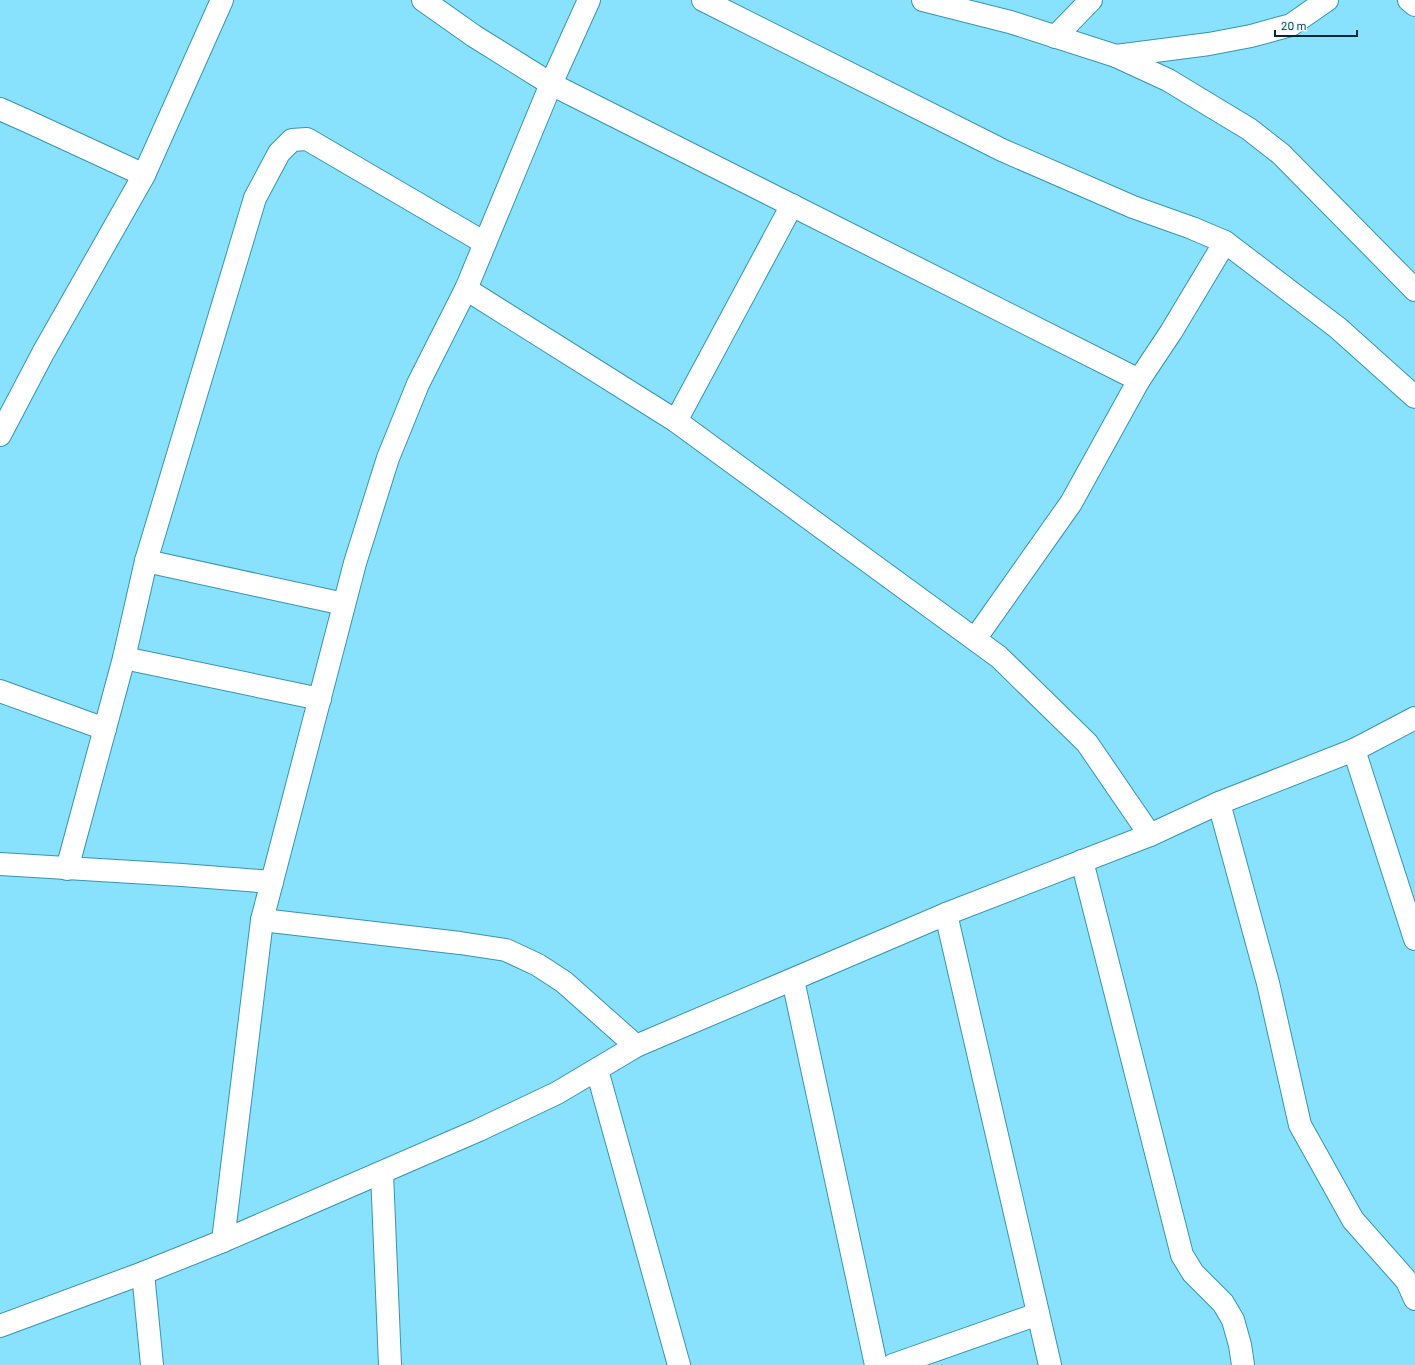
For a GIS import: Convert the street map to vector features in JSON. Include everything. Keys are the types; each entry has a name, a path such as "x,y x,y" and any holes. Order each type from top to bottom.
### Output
{"street":[{"path":"0,435 43,353 144,175 222,0"},
{"path":"423,0 474,36 552,84 1139,380"},
{"path":"223,1241 262,920 355,563 388,458 418,384 466,288 589,0"},
{"path":"703,0 1002,150 1133,207 1192,228 1225,242 1338,328 1415,397"},
{"path":"923,0 1010,22 1116,56 1168,80 1249,129 1281,154 1415,290"},
{"path":"1056,37 1091,0"},
{"path":"1116,56 1209,44 1251,36 1292,25 1327,0"},
{"path":"1409,0 1415,5"},
{"path":"0,110 144,175"},
{"path":"67,869 124,658 146,561 255,198 279,153 292,140 307,139 485,243"},
{"path":"676,421 792,205"},
{"path":"975,639 1071,503 1139,380 1171,332 1225,242"},
{"path":"466,288 676,421 999,657 1087,742 1150,835"},
{"path":"146,561 344,604"},
{"path":"124,658 320,699"},
{"path":"0,691 105,729"},
{"path":"0,1326 143,1273 223,1241 479,1130 557,1093 636,1046 946,914 1150,835 1219,803 1354,750 1415,718"},
{"path":"1354,750 1415,939"},
{"path":"1219,803 1268,983 1300,1125 1353,1220 1407,1281 1415,1299"},
{"path":"1082,861 1182,1255 1193,1273 1223,1303 1233,1320 1240,1345 1243,1365"},
{"path":"0,864 67,869 182,874 272,882"},
{"path":"946,914 1050,1365"},
{"path":"262,920 310,927 460,943 506,950 538,965 564,982 636,1046"},
{"path":"793,980 876,1365"},
{"path":"597,1070 679,1365"},
{"path":"382,1172 390,1365"},
{"path":"143,1273 152,1365"},
{"path":"893,1365 1038,1314"}]}
